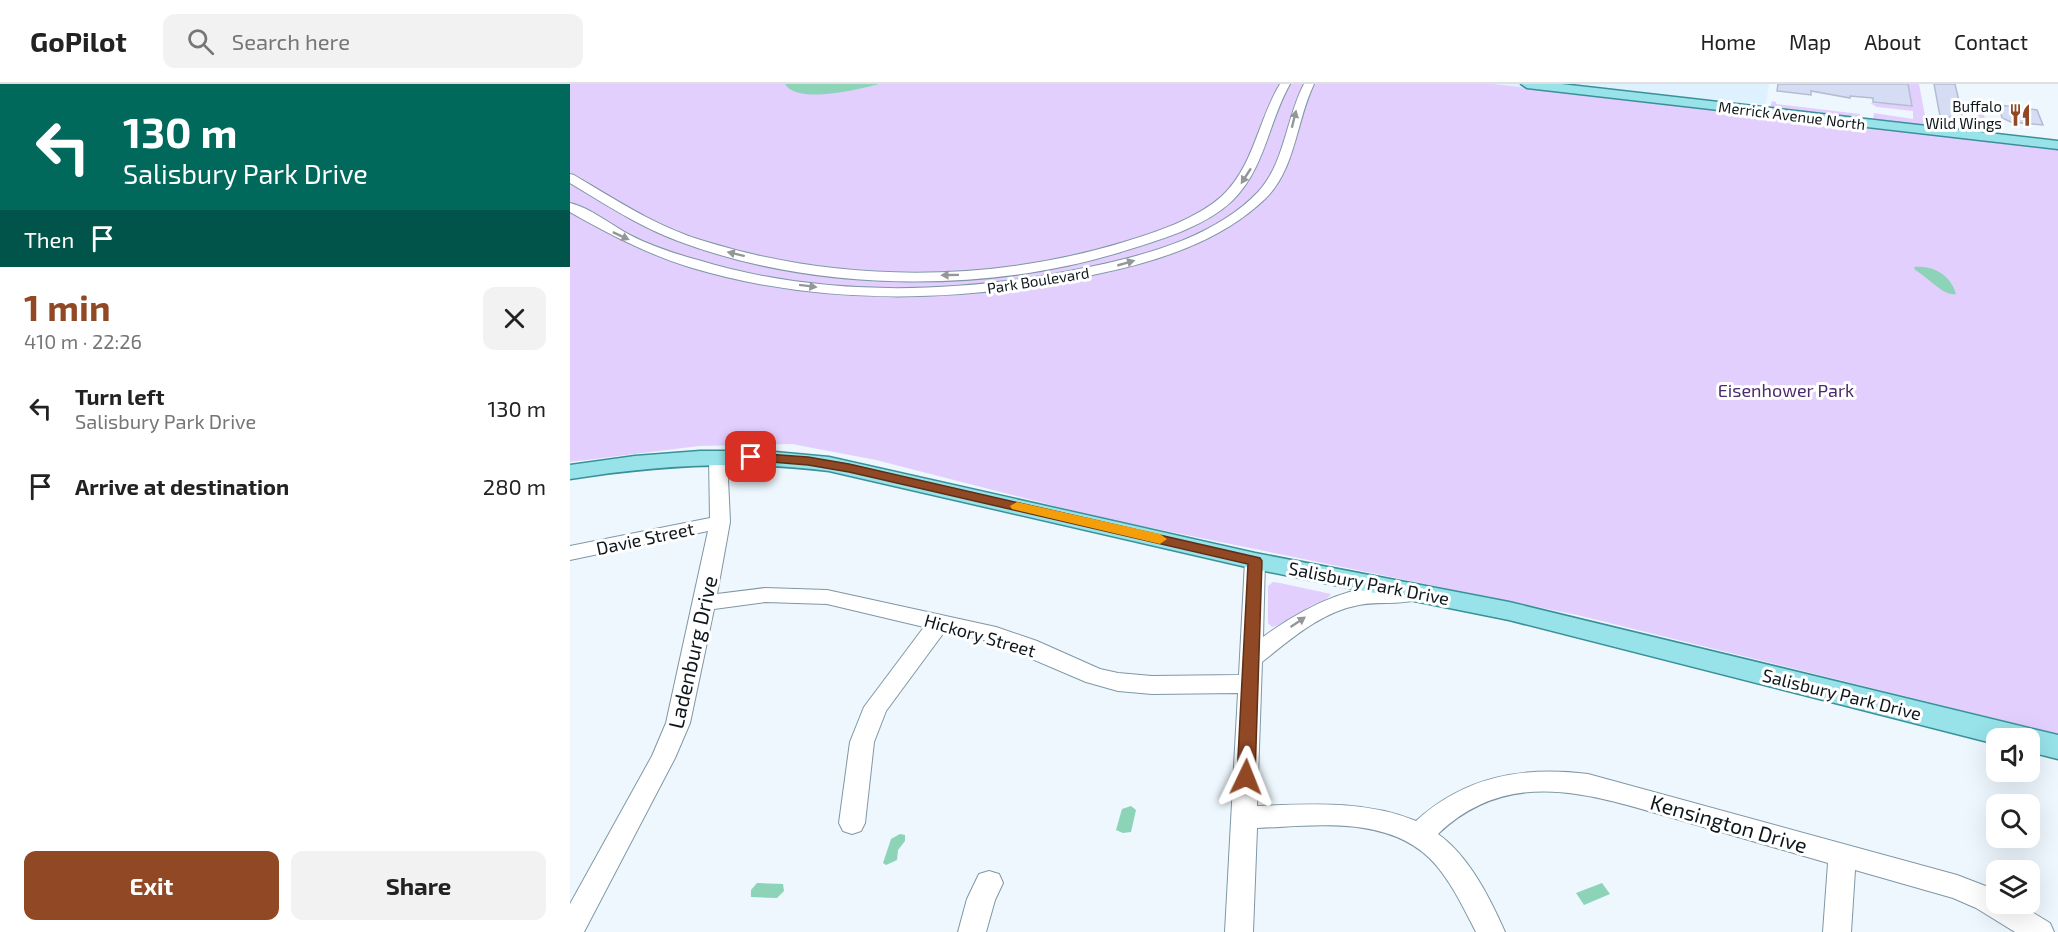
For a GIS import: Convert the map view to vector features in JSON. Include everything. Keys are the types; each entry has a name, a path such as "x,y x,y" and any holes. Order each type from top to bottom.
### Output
{"main road":[{"name":"Merrick Avenue North","path":"1527,84 2058,145"},
{"name":"Salisbury Park Drive","path":"570,472 636,462 718,457 768,458 829,464 1255,561 1509,611 1986,729"},
{"path":"2040,742 2058,747"}],"street":[{"name":"Park Boulevard","path":"574,184 670,234 735,254 775,263 876,274 965,275 1054,264 1130,246 1185,224 1224,200 1244,182 1260,147 1270,112 1285,84"},
{"name":"Park Boulevard","path":"570,207 595,223 656,252 725,272 814,287 862,290 967,290 1055,280 1131,262 1207,233 1263,195 1280,171 1299,102 1307,84"},
{"path":"1260,147 1287,149"},
{"path":"595,223 627,213"},
{"path":"1185,224 1207,233"},
{"path":"862,290 876,274"},
{"name":"Ladenburg Drive","path":"570,932 668,747 682,707 720,522 718,457"},
{"name":"Davie Street","path":"570,554 720,522"},
{"path":"1239,932 1255,561"},
{"path":"1252,658 1293,624 1325,608 1360,597 1387,594 1432,596"},
{"name":"Hickory Street","path":"705,603 765,595 807,595 844,600 1022,644 1078,670 1118,682 1152,685 1251,684"},
{"path":"852,823 862,742 873,713 883,695 940,622"},
{"name":"Kensington Drive","path":"1420,834 1445,810 1479,791 1516,782 1549,779 1609,789 1975,894 2040,932"},
{"path":"1245,817 1363,817 1397,825 1420,834 1436,846 1451,864 1491,932"},
{"path":"1837,932 1842,855"},
{"path":"972,932 981,899 989,883"}],"shaded area":[{"path":"785,84 879,84 844,92 815,95 802,94"},
{"path":"1494,84 1769,84 1764,116"},
{"path":"1914,267 1928,268 1940,273 1950,281 1956,294 1941,290"},
{"path":"1131,806 1136,810 1131,832 1123,833 1116,830 1122,809"},
{"path":"900,834 905,835 905,841 898,850 897,860 886,865 883,863 891,839"},
{"path":"757,883 783,884 784,891 777,898 751,897 751,890"},
{"path":"1602,883 1610,894 1584,905 1576,893"}],"green space":[{"name":"Eisenhower Park","path":"570,84 1494,84 2058,150 2058,734 1577,615 1098,517 876,460 792,444 699,446 570,462"},
{"path":"1908,84 1919,84 1927,126 1873,120 1874,113 1913,119 1913,111 1877,107 1870,103 1912,105"},
{"path":"1772,101 1776,104 1860,114 1860,118 1770,108"},
{"path":"1962,106 1982,108 1989,133 1939,127 1939,123 1944,126 1984,130 1982,123 1939,118 1973,117 1972,111 1962,110"},
{"path":"1273,582 1331,594 1326,599 1272,627 1268,623 1268,586"}],"building":[{"path":"1778,84 1908,84 1912,106 1873,102 1873,98 1850,96 1850,98 1811,91 1811,95 1777,91"},
{"path":"1934,84 1955,84 1963,118 1940,116"},
{"name":"Buffalo Wild Wings","path":"1999,105 2037,110 2043,125 2011,122 2002,118"}],"slow traffic":[{"path":"1017,506 1160,539"}],"place":[{"name":"Buffalo Wild Wings","path":"2020,115"}],"route":[{"path":"751,457 808,461 849,468 1255,561 1246,777"}]}
